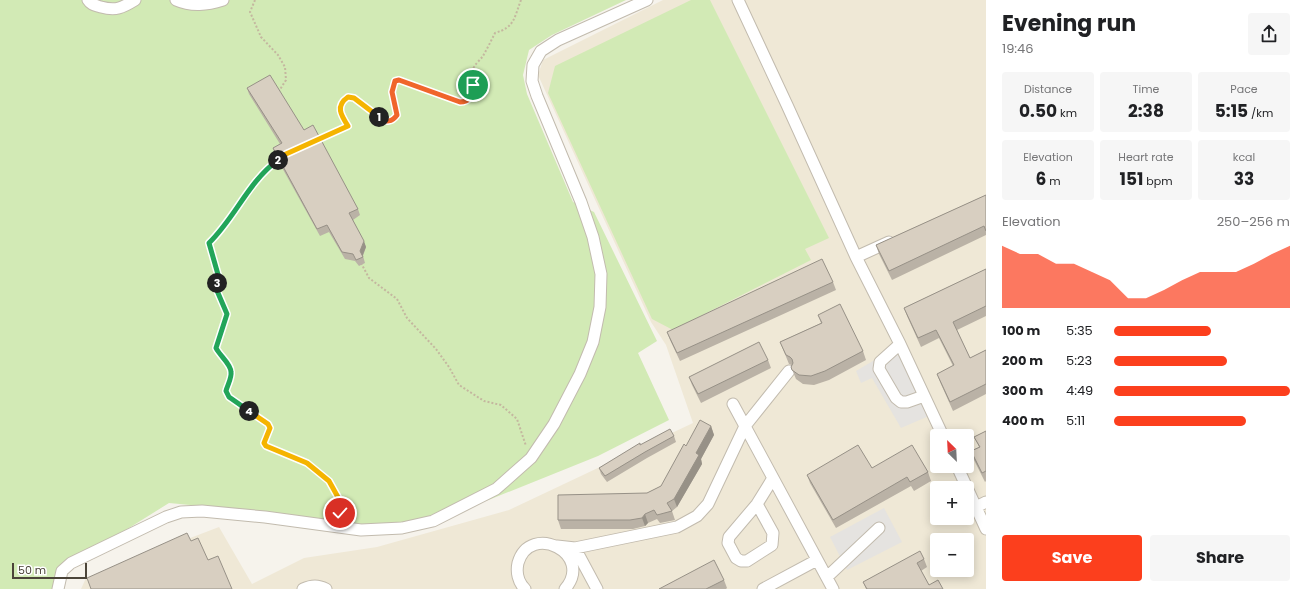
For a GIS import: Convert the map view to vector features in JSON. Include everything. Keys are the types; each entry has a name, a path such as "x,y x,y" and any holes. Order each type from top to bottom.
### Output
{"street":[{"path":"88,0 91,4 112,10 125,6 134,0"},
{"path":"176,0 182,3 205,5 223,0"},
{"path":"58,589 62,571 71,563 166,517 181,512 222,512 361,530 402,528 433,522 496,488 531,458 554,424 580,374 593,342 600,307 601,274 593,237 581,202 536,96 532,81 533,65 541,51 558,40 647,0"},
{"path":"738,0 856,257 900,344 940,429"},
{"path":"856,257 899,237"},
{"path":"900,344 880,362 879,369 896,398 901,402 907,402 924,396"},
{"path":"525,589 517,574 519,561 526,550 538,544 551,544 575,548 677,527 697,516 708,504 745,426 789,371"},
{"path":"733,404 833,589"},
{"path":"961,473 981,504 986,529"},
{"path":"757,504 772,533 772,545 747,561 741,561 736,558 728,543 729,537 757,504 773,478"},
{"path":"827,578 878,528"},
{"path":"557,546 567,555 572,567 570,580 565,589"},
{"path":"575,548 597,589"},
{"path":"763,589 818,560"},
{"path":"303,589 310,586 320,586 326,589"}],"path":[{"path":"255,0 250,12 254,24 261,37 278,55 285,67 286,80 279,91"},
{"path":"313,142 348,126 342,116 340,107 343,101 348,97 354,98 384,121 388,122 394,119 397,115 392,92 395,81 399,80 460,102 464,102 469,99 473,94 473,68 483,56 495,33 503,31 511,26 521,0"},
{"path":"281,158 271,165 250,188 221,232 209,243 219,278 215,286 227,314 216,348 219,355 229,365 232,372 226,391 229,397 268,424 270,428 264,443 266,446 307,463 329,481 344,508 340,513 338,527"},
{"path":"358,257 369,278 397,298 407,318 436,349 459,384 484,401 501,405 517,419 531,458"}],"shaded area":[{"path":"663,0 986,0 986,589 81,589 86,578 219,527 252,584 304,558 377,547 509,510 693,423 666,345 651,322 538,75 543,60"},
{"path":"895,348 929,416 901,428 872,378 861,383 856,371"},
{"path":"884,508 902,542 847,570 830,537"}],"green space":[{"path":"0,0 626,0 552,35 529,50 523,75 527,94 573,202 594,212 657,341 638,353 669,420 598,456 491,499 425,522 356,525 274,513 169,503 121,533 71,568 59,589 0,589"},
{"path":"691,0 710,0 829,238 805,249 811,260 673,330 652,319 548,93 555,66"}],"building":[{"path":"270,75 304,130 313,125 358,209 349,213 364,241 360,251 363,257 356,260 353,254 342,252 327,225 317,229 273,148 282,143 247,88"},
{"path":"986,195 986,231 984,226 889,271 876,245"},
{"path":"822,259 833,282 677,353 667,332"},
{"path":"986,269 986,306 953,322 970,358 986,350 986,384 950,402 937,374 954,365 936,330 918,338 904,308"},
{"path":"840,304 863,351 825,371 811,376 799,375 792,370 792,359 786,355 780,342 822,323 818,315"},
{"path":"759,342 768,360 698,394 689,377"},
{"path":"700,420 711,426 696,453 699,455 674,499 667,503 672,511 657,515 654,510 645,514 642,518 630,520 558,520 558,495 647,493 661,486 684,444 686,446"},
{"path":"670,429 674,436 605,476 599,468 640,443 640,445"},
{"path":"986,431 986,471 982,473 974,457 974,450 980,447 974,437"},
{"path":"858,445 872,468 912,445 928,472 910,482 907,477 833,520 807,475"},
{"path":"187,533 191,541 198,538 208,560 218,556 232,589 91,589 87,578"},
{"path":"920,551 924,559 917,563 929,585 938,580 943,589 867,589 863,582"},
{"path":"714,560 724,580 706,589 659,589"}],"route":[{"path":"340,513 344,508 329,481 307,463 266,446 264,443 270,428 268,424 229,397 226,391 232,372 229,365 219,355 216,348 227,314 215,286 219,278 209,243 221,232 250,188 271,165 286,154 348,126 342,116 340,107 343,101 348,97 354,98 384,121 388,122 394,119 397,115 392,92 395,81 399,80 439,93 460,102 464,102 469,99 473,94 473,85"}]}
